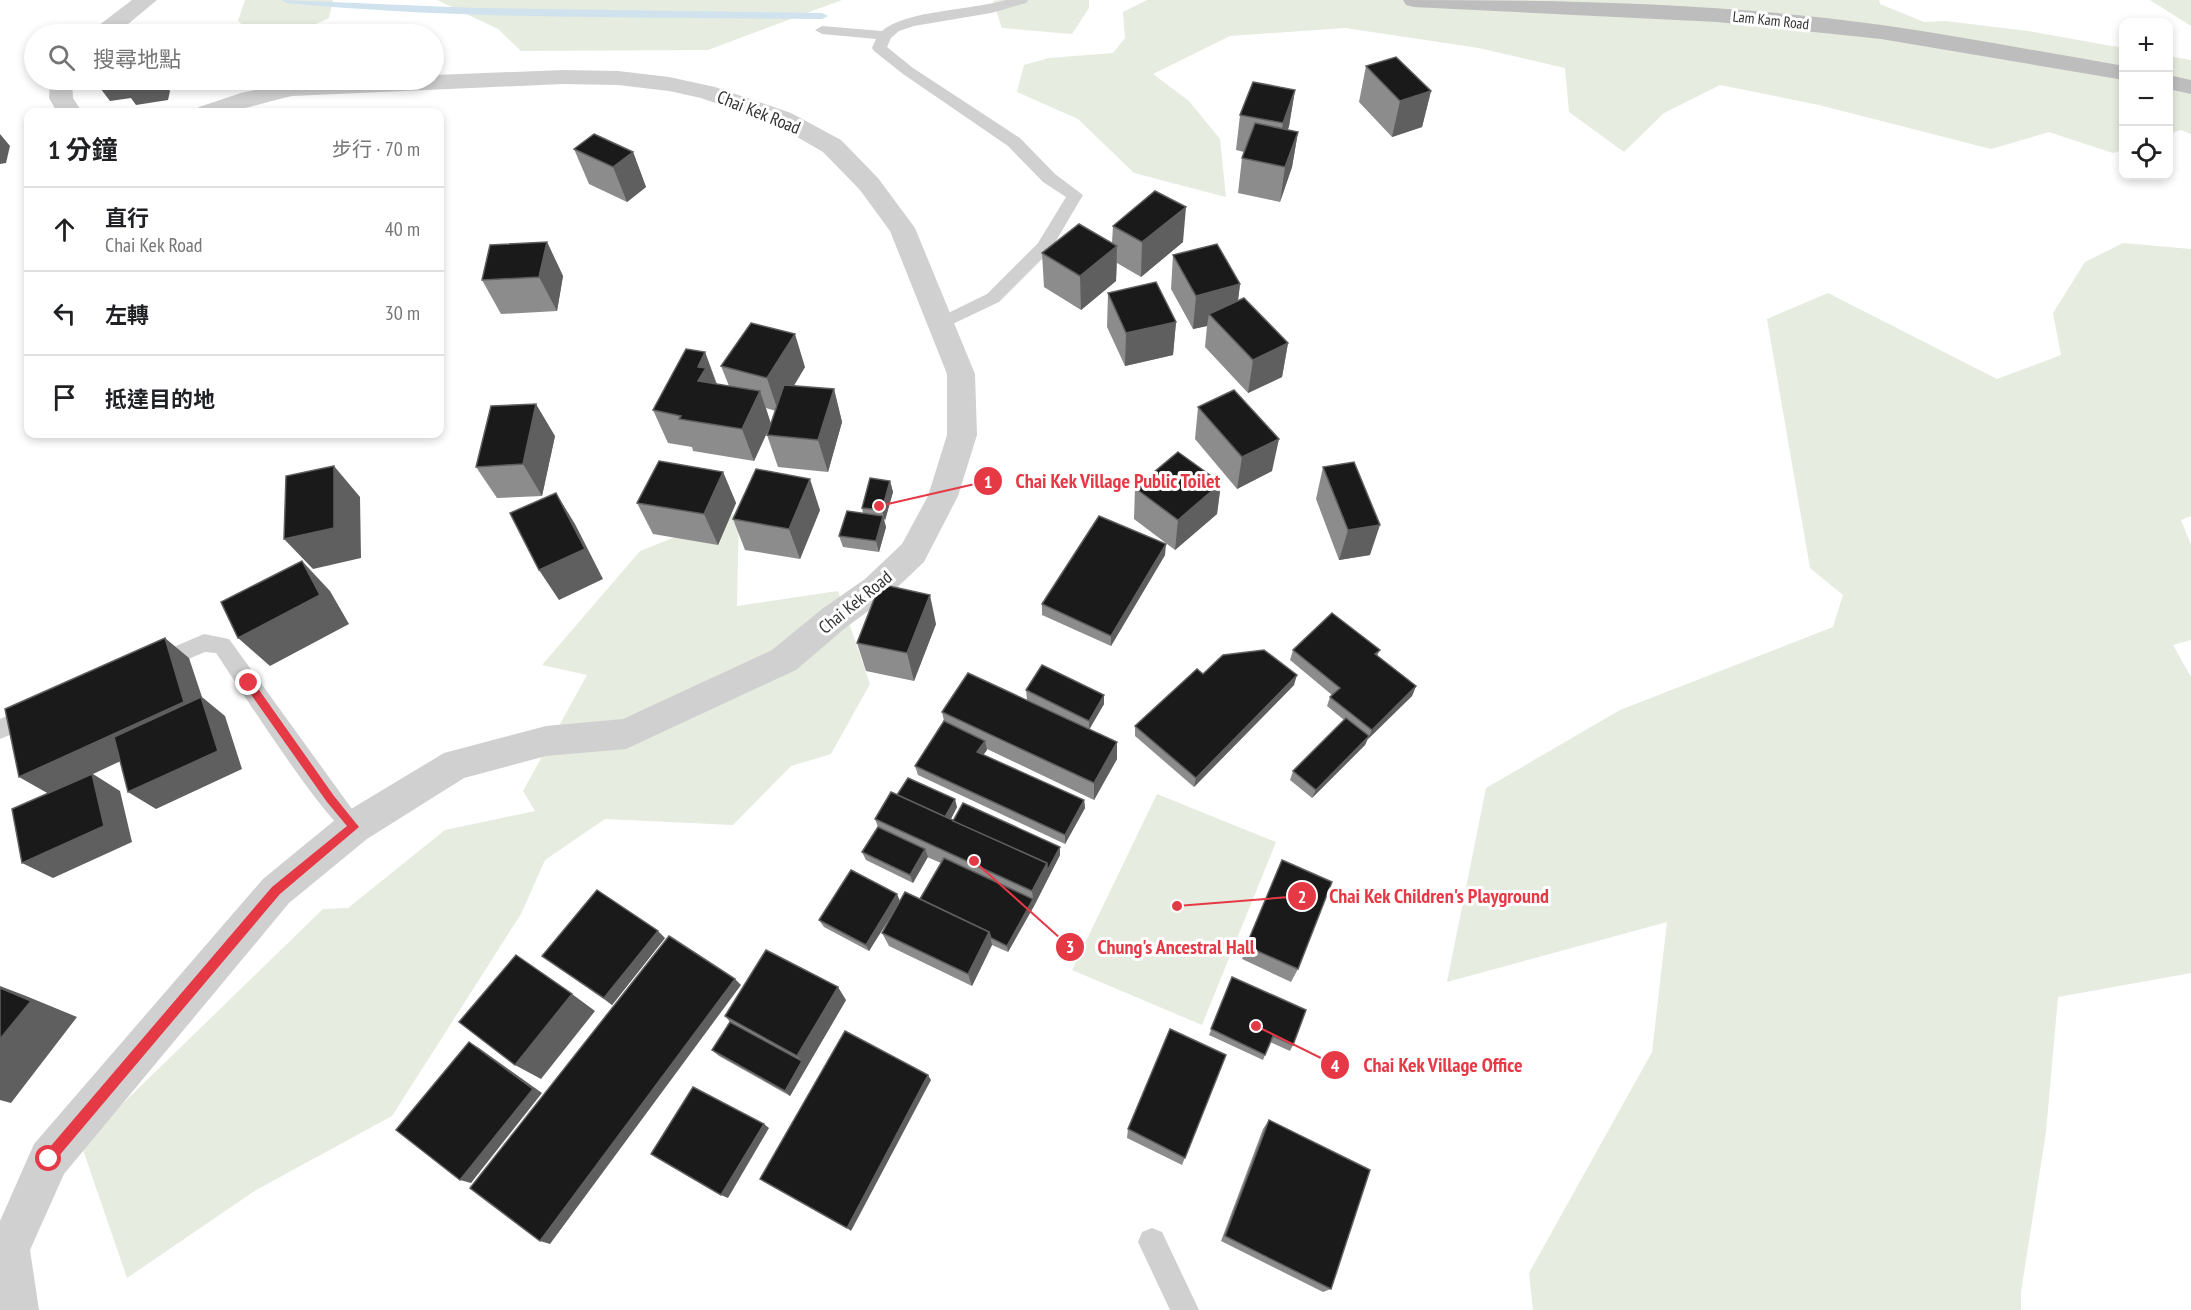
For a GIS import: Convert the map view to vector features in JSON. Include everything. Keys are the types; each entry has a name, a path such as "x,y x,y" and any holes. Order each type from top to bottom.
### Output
{"main road":[{"name":"Lam Kam Road","path":"1414,0 1636,5 1881,32 2119,72"},
{"path":"2173,83 2191,87"}],"street":[{"path":"115,24 146,0"},
{"name":"Chai Kek Road","path":"17,1310 9,1250 49,1159 276,891 354,827 456,764 546,741 626,734 784,660 876,588 913,553 943,496 962,435 961,374 902,228 869,184 832,146 782,118 726,97 679,86 638,80 563,77 444,82"},
{"path":"59,90 61,100 67,108"},
{"name":"Chai Kek Road","path":"220,108 249,98 287,90"}],"lane":[{"path":"940,324 993,298 1044,247 1074,195 1049,178 1014,142 916,77 879,48 885,36 894,28 911,22 991,9 1021,0"},
{"path":"822,30 885,36"},
{"path":"139,670 204,643 222,645 330,799 354,827"},
{"path":"0,729 54,706"},
{"path":"1152,1242 1185,1310"}],"shaded area":[{"path":"245,0 333,0 329,18 316,24 241,24 238,21"},
{"path":"437,0 842,0 708,50 521,51 498,29"},
{"path":"1089,0 1089,8 1072,34 1002,28 993,1"},
{"path":"1147,0 1879,0 1880,4 1924,22 1946,21 2028,31 2119,47 2119,151 2113,153 2049,132 1991,149 1819,105 1720,85 1664,113 1624,152 1569,112 1565,68 1479,48 1345,28 1230,36 1153,74 1189,101 1220,139 1226,197 1134,173 1078,119 1017,92 1024,65 1049,58 1113,53 1125,38 1123,12"},
{"path":"2150,0 2191,0 2191,26"},
{"path":"2173,57 2191,60 2191,134 2181,130 2173,133"},
{"path":"2123,243 2191,249 2191,516 2181,520 2191,545 2191,640 2173,645 2191,677 2191,973 2058,997 2046,1132 2021,1292 2021,1310 1533,1310 1529,1273 1652,1052 1667,922 1447,982 1486,788 1620,710 1833,627 1843,595 1810,568 1767,319 1828,293 1997,379 2061,355 2053,313 2085,262"},
{"path":"739,512 737,606 838,591 870,684 831,754 791,766 733,825 605,819 545,860 521,914 392,1116 256,1190 127,1278 81,1144 323,909 348,908 445,830 535,811 523,791 587,675 542,665 640,551"},
{"path":"1157,794 1276,842 1202,1025 1072,970"}],"building":[{"path":"1396,57 1431,91 1400,101 1366,66"},
{"path":"1253,82 1295,90 1283,123 1240,115"},
{"path":"1255,123 1298,132 1285,167 1242,158"},
{"path":"594,134 633,152 613,167 574,149"},
{"path":"1155,191 1186,207 1142,242 1113,226"},
{"path":"1079,224 1117,246 1080,276 1042,253"},
{"path":"547,242 539,277 482,280 490,245"},
{"path":"1217,244 1240,284 1196,296 1173,255"},
{"path":"1156,282 1176,322 1126,333 1108,293"},
{"path":"1244,298 1288,343 1253,360 1209,314"},
{"path":"751,323 795,334 767,378 721,366"},
{"path":"686,349 705,352 698,367 706,368 698,381 760,391 742,429 679,419 681,416 653,410"},
{"path":"784,385 834,389 818,440 767,435"},
{"path":"1234,390 1279,439 1242,457 1198,407"},
{"path":"536,404 523,464 476,467 491,406"},
{"path":"1178,452 1221,483 1178,520 1135,488"},
{"path":"659,461 723,472 704,514 637,503"},
{"path":"1354,462 1380,525 1348,530 1323,467"},
{"path":"334,466 334,528 284,539 286,476"},
{"path":"756,469 810,479 789,529 733,519"},
{"path":"870,478 890,481 882,510 862,508"},
{"path":"556,493 585,549 539,570 510,513"},
{"path":"847,511 883,516 876,541 839,536"},
{"path":"1099,516 1166,544 1111,636 1042,604"},
{"path":"302,561 320,595 238,638 221,602"},
{"path":"880,584 930,595 907,653 857,643"},
{"path":"1332,613 1380,650 1375,654 1416,686 1372,730 1330,697 1340,688 1293,650"},
{"path":"165,638 184,702 19,777 5,709"},
{"path":"1264,650 1297,675 1196,778 1135,726 1197,669 1203,674 1223,655"},
{"path":"1042,665 1104,695 1089,721 1026,690"},
{"path":"968,673 1117,742 1094,783 942,712"},
{"path":"201,697 218,751 128,792 114,737"},
{"path":"1346,718 1369,736 1316,790 1293,771"},
{"path":"944,721 985,741 977,752 1084,800 1065,835 915,766"},
{"path":"92,774 104,826 22,863 12,809"},
{"path":"908,778 955,799 945,817 897,795"},
{"path":"891,792 1047,863 1032,891 875,819"},
{"path":"963,803 1060,847 1047,871 1047,863 953,821"},
{"path":"878,827 925,849 910,875 862,852"},
{"path":"944,858 1033,899 1007,946 991,938 989,932 920,899"},
{"path":"1282,860 1332,882 1298,969 1246,946"},
{"path":"851,870 897,894 866,945 819,920"},
{"path":"597,890 658,931 604,998 542,956"},
{"path":"905,892 989,932 968,974 882,933"},
{"path":"669,936 735,979 540,1241 470,1188"},
{"path":"766,950 838,987 797,1056 725,1016"},
{"path":"516,955 572,994 515,1065 459,1022"},
{"path":"1232,977 1306,1010 1293,1045 1273,1036 1265,1055 1211,1029"},
{"path":"0,988 31,1001 0,1039"},
{"path":"730,1022 802,1061 785,1091 712,1050"},
{"path":"1170,1029 1226,1055 1185,1158 1128,1129"},
{"path":"845,1031 928,1075 847,1228 760,1179"},
{"path":"469,1042 533,1089 460,1180 396,1130"},
{"path":"693,1087 764,1124 721,1195 651,1154"},
{"path":"1269,1120 1370,1170 1331,1289 1225,1236"}],"waterway":[{"path":"287,0 352,6 475,11 822,16"}],"place":[{"name":"Chai Kek Village Public Toilet","path":"879,506"},
{"name":"Chung's Ancestral Hall","path":"974,861"},
{"name":"Chai Kek Children's Playground","path":"1177,906"},
{"name":"Chai Kek Village Office","path":"1256,1026"}],"route":[{"path":"49,1159 276,891 354,827 330,799 249,683"}]}
